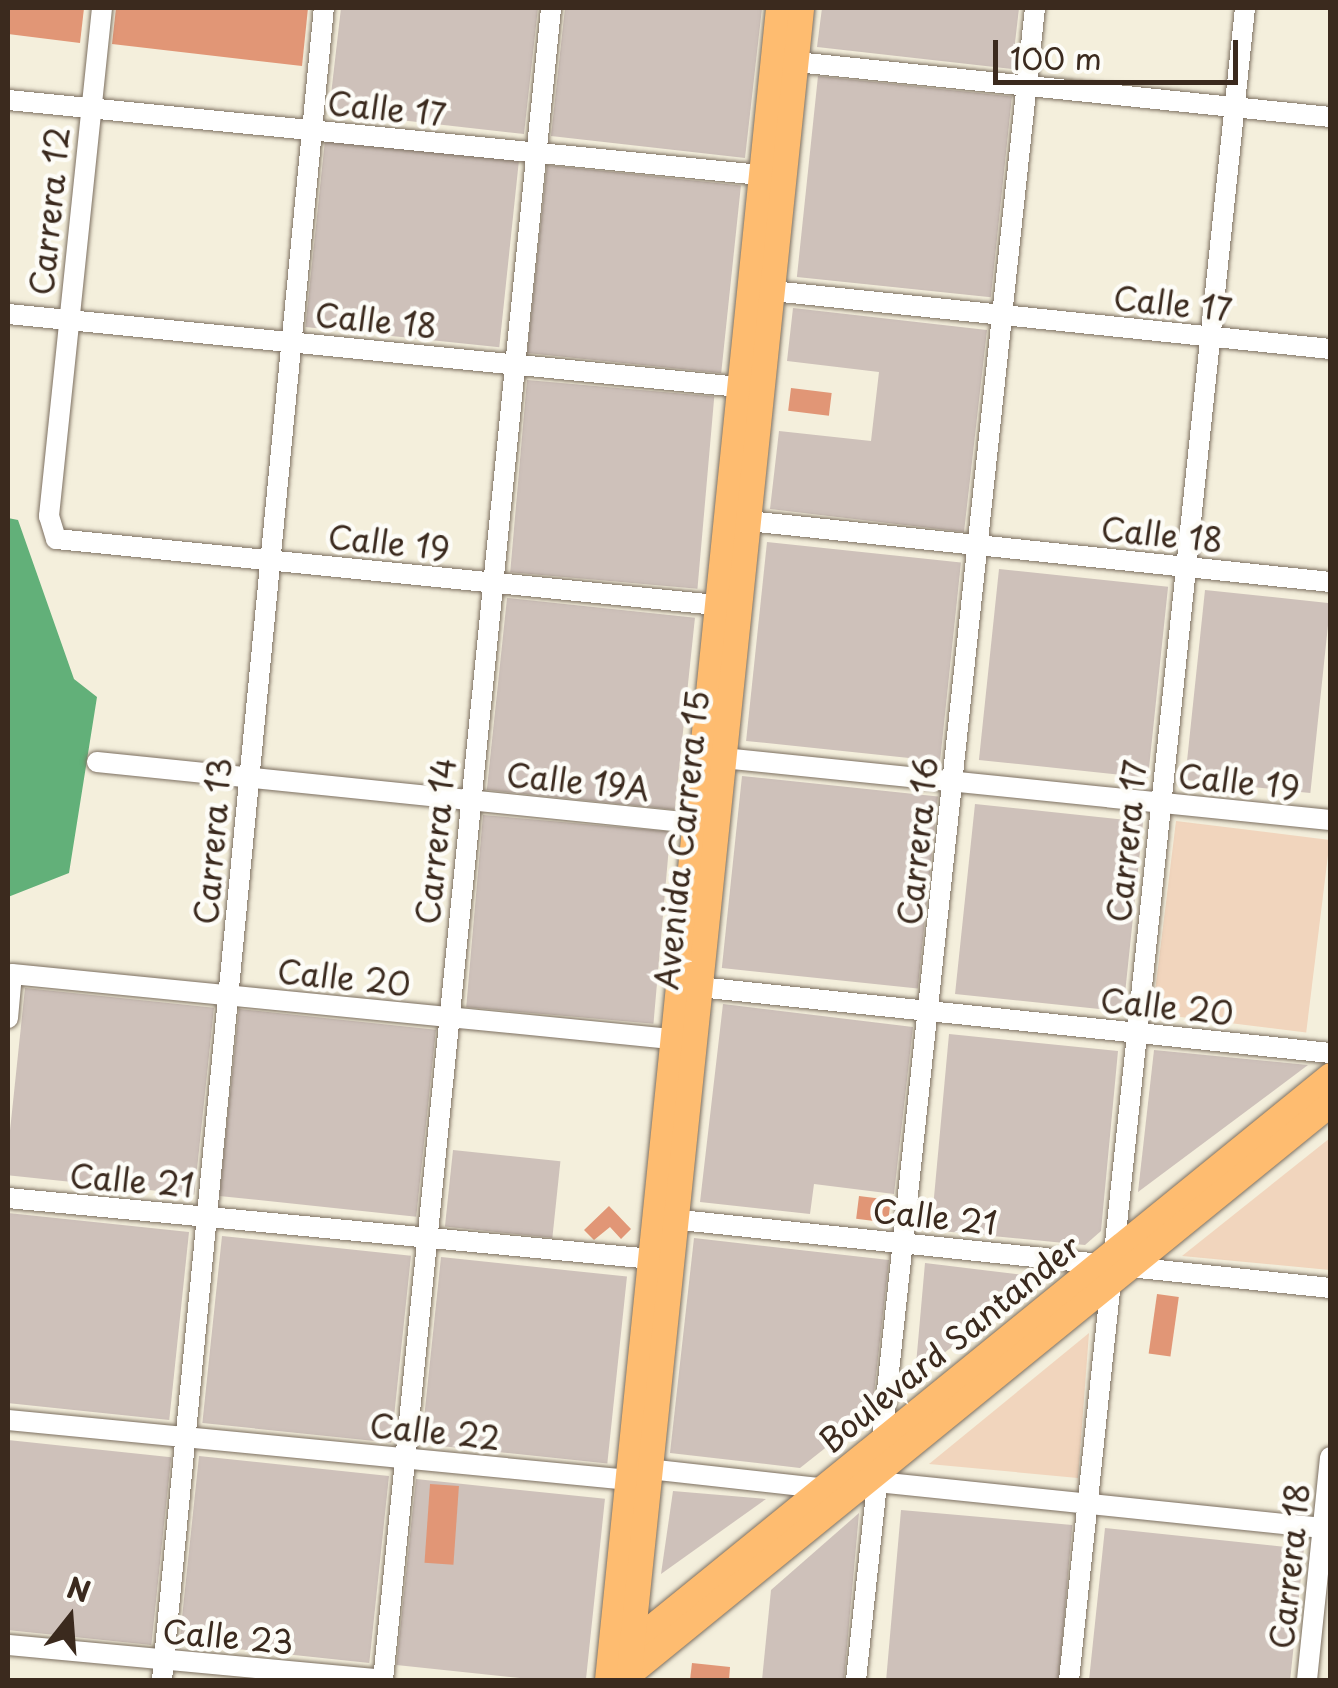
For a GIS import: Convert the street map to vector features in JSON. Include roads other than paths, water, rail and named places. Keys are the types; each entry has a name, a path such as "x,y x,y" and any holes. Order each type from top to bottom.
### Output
{"main road":[{"name":"Avenida Carrera 15","path":"618,1674 663,1218 671,1039 778,8"},
{"name":"Avenida Carrera 15","path":"663,1218 699,988 801,8"},
{"name":"Boulevard Santander","path":"618,1674 870,1482 1330,1074"},
{"name":"Boulevard Santander","path":"618,1674 632,1642 884,1437 1330,1104"},
{"name":"Avenida Carrera 15","path":"632,1642 636,1475"}],"street":[{"name":"Carrera 12","path":"56,539 49,516 102,8"},
{"name":"Carrera 13","path":"163,1670 324,8"},
{"name":"Carrera 14","path":"383,1680 490,582 551,8"},
{"name":"Carrera 16","path":"856,1680 870,1482 884,1437 1035,8"},
{"name":"Carrera 17","path":"1069,1680 1245,8"},
{"path":"796,62 1330,116"},
{"name":"Calle 17","path":"8,100 761,175"},
{"name":"Calle 17","path":"772,291 1330,349"},
{"name":"Calle 18","path":"8,314 739,386"},
{"name":"Calle 18","path":"748,520 1330,582"},
{"name":"Calle 19","path":"56,539 716,605"},
{"name":"Calle 19","path":"723,758 1330,820"},
{"name":"Calle 19A","path":"98,762 694,823"},
{"name":"Calle 20","path":"8,1018 12,974 671,1039"},
{"name":"Calle 20","path":"699,988 1330,1053"},
{"name":"Calle 21","path":"8,1198 659,1260"},
{"name":"Calle 21","path":"663,1218 1330,1288"},
{"name":"Calle 22","path":"8,1420 405,1458 636,1475 821,1488 870,1482 1327,1529"},
{"name":"Carrera 18","path":"1307,1680 1327,1529 1330,1457"},
{"name":"Calle 23","path":"8,1645 163,1670 383,1680"}]}
